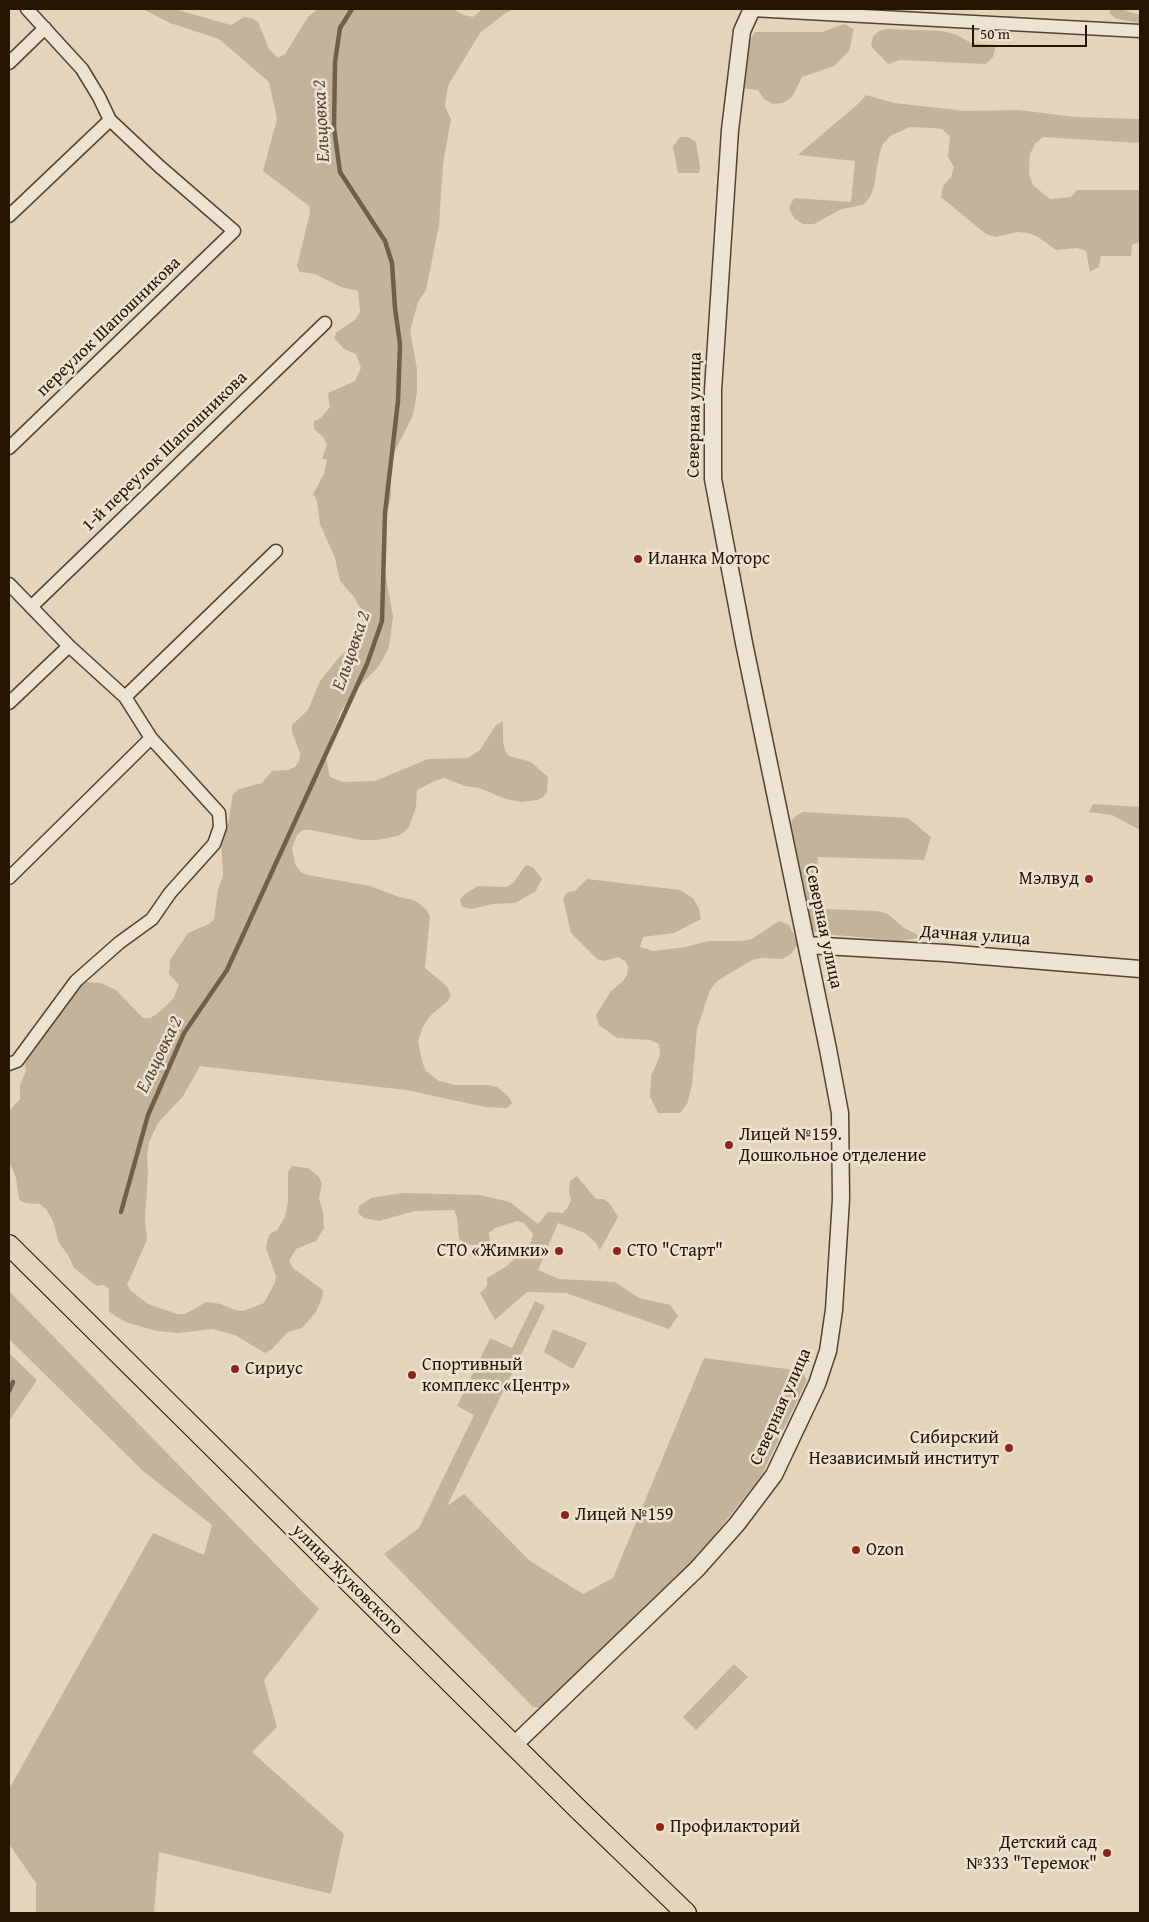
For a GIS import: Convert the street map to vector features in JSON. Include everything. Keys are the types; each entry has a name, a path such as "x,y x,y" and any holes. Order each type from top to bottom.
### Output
{"main road":[{"name":"улица Жуковского","path":"11,1250 686,1913"}],"street":[{"path":"9,216 110,120 82,69 27,9"},
{"path":"752,9 1140,31"},
{"name":"Северная улица","path":"514,1745 696,1569 737,1524 774,1475 817,1384 828,1351 837,1289 841,1199 840,1113 807,945 745,652 712,474 713,390 730,130 742,30 752,9"},
{"path":"9,63 45,28"},
{"name":"переулок Шапошникова","path":"9,448 234,231 165,172 110,120"},
{"name":"1-й переулок Шапошникова","path":"31,607 324,323"},
{"path":"126,696 276,551"},
{"path":"9,584 69,646 126,696 152,738 219,813 220,827 214,844 201,861 170,893 152,919 120,943 76,981 17,1061 9,1064"},
{"path":"9,703 69,646"},
{"path":"9,878 152,738"},
{"name":"Дачная улица","path":"807,945 945,953 1140,969"}],"shaded area":[{"path":"143,9 174,9 231,25 244,17 252,18 258,22 269,49 278,58 285,54 308,17 318,9 452,9 473,17 482,9 513,9 480,33 449,84 447,91 445,106 451,119 443,164 439,225 426,290 418,302 410,331 417,369 417,392 413,415 391,459 390,466 391,496 383,534 382,557 393,616 389,647 379,666 359,687 341,711 325,753 330,777 343,782 375,781 428,759 468,758 480,750 496,725 503,721 505,750 509,756 531,762 548,777 547,792 537,800 521,802 506,799 479,788 465,786 444,778 417,790 416,807 409,827 398,836 376,840 361,840 303,830 297,835 292,848 295,864 301,872 308,875 370,886 399,897 414,900 426,909 430,916 425,968 448,988 451,996 447,1002 430,1016 422,1028 418,1042 426,1071 439,1081 455,1085 488,1085 497,1087 509,1097 512,1103 507,1108 485,1107 406,1090 200,1066 183,1096 158,1123 149,1142 145,1218 147,1240 127,1285 131,1291 148,1304 177,1314 185,1314 206,1302 221,1304 243,1311 264,1303 275,1283 276,1276 266,1248 267,1241 270,1234 277,1230 285,1217 288,1202 288,1172 292,1166 308,1168 319,1177 322,1184 319,1198 323,1212 324,1228 316,1241 296,1249 289,1261 293,1268 323,1290 322,1298 316,1312 302,1328 288,1332 272,1349 265,1353 235,1335 212,1329 178,1333 157,1331 128,1323 115,1316 109,1311 109,1289 104,1285 97,1286 74,1268 68,1255 59,1243 53,1221 46,1209 40,1204 25,1203 19,1200 16,1177 10,1164 9,1111 20,1099 20,1085 26,1071 25,1063 63,1008 76,981 101,983 116,990 143,1018 150,1018 157,1014 173,999 179,985 169,974 170,960 188,933 209,924 214,919 218,890 223,875 221,838 228,823 233,794 239,789 262,783 272,771 288,770 295,767 299,761 300,753 292,732 292,725 308,710 320,681 340,656 358,641 364,628 360,608 354,597 340,581 335,558 320,524 317,501 313,494 324,474 327,459 322,459 327,445 324,438 314,429 314,421 321,418 330,407 328,393 355,381 361,368 356,354 344,349 334,338 337,332 356,319 360,312 358,291 341,287 315,274 300,272 297,266 310,213 309,206 263,171 277,119 269,82 219,39 170,23"},
{"path":"1111,9 1120,9 1140,15 1140,23 1117,19 1109,13"},
{"path":"844,24 854,29 849,51 834,66 802,77 792,97 783,103 773,104 764,99 758,90 742,88 744,51 755,32 822,32"},
{"path":"887,29 942,31 957,35 971,43 996,45 993,57 986,64 900,60 888,64 871,46 873,36 879,31"},
{"path":"866,95 894,103 965,111 1019,110 1075,117 1140,119 1140,141 1137,143 1043,137 1035,144 1030,154 1029,175 1033,185 1050,199 1071,197 1077,190 1140,190 1140,242 1132,245 1131,256 1101,256 1099,267 1090,272 1086,251 1077,248 1056,250 1038,237 1028,233 1017,232 996,237 986,234 941,197 943,186 951,177 954,167 948,157 950,136 942,129 931,128 910,127 890,136 883,144 879,155 874,187 870,197 863,205 842,209 814,224 803,224 794,218 789,208 794,198 851,202 855,161 798,155"},
{"path":"680,137 688,137 696,142 700,167 699,173 678,173 673,147"},
{"path":"1093,804 1140,807 1140,830 1112,815 1089,812"},
{"path":"803,812 908,818 931,837 924,860 818,857 814,900 825,909 878,911 888,914 904,928 923,937 901,941 824,934 813,931 803,917 788,825 797,815"},
{"path":"526,865 533,867 542,879 535,892 515,903 492,904 471,909 462,907 460,899 465,894 478,886 507,887 513,883"},
{"path":"587,879 680,890 693,898 699,909 701,919 674,933 643,937 640,947 653,951 686,947 708,941 752,939 779,921 789,925 794,935 797,945 791,954 782,959 762,958 752,960 717,981 710,990 697,1029 692,1085 687,1104 680,1113 658,1113 650,1097 651,1076 660,1055 659,1044 650,1040 617,1038 599,1025 596,1015 611,991 627,975 628,967 625,961 618,957 604,961 597,959 571,933 563,898 568,892 575,891"},
{"path":"577,1176 596,1199 604,1199 610,1204 618,1217 600,1250 596,1243 585,1233 558,1223 538,1270 559,1279 615,1282 639,1298 670,1305 678,1316 669,1329 566,1293 527,1292 495,1320 480,1293 487,1286 487,1278 507,1266 531,1242 533,1234 524,1223 517,1221 495,1228 489,1233 490,1240 486,1247 479,1247 459,1239 457,1217 454,1210 415,1211 379,1221 364,1218 358,1213 359,1206 371,1198 402,1193 480,1195 510,1202 538,1224 548,1212 563,1213 568,1207 571,1200 569,1192 570,1181"},
{"path":"9,1291 319,1609 264,1680 277,1727 252,1752 344,1834 331,1894 159,1852 154,1913 36,1913 36,1883 9,1844 9,1789 153,1533 204,1555 212,1525 143,1471 9,1339"},
{"path":"535,1301 545,1306 447,1506 464,1494 530,1561 583,1594 613,1578 704,1358 802,1371 807,1380 761,1476 699,1555 541,1708 533,1707 384,1554 419,1528 474,1415 457,1406 490,1338 512,1348"},
{"path":"553,1329 587,1343 573,1369 544,1352"},
{"path":"9,1353 37,1380 9,1421"},
{"path":"734,1664 748,1677 696,1730 683,1717"}],"waterway":[{"name":"Ельцовка 2","path":"121,1212 148,1115 184,1033 227,970 367,664 382,621 385,513 398,401 400,344 392,263 385,241 340,172 334,128 335,62 340,28 352,9"},
{"path":"9,1391 13,1382"}],"place":[{"name":"Иланка Моторс","path":"638,559"},
{"name":"Мэлвуд","path":"1089,879"},
{"name":"Лицей №159. Дошкольное отделение","path":"729,1145"},
{"name":"СТО «Жимки»","path":"559,1251"},
{"name":"СТО \"Старт\"","path":"617,1251"},
{"name":"Сириус","path":"235,1369"},
{"name":"Спортивный комплекс «Центр»","path":"412,1375"},
{"name":"Сибирский Независимый институт","path":"1009,1448"},
{"name":"Лицей №159","path":"565,1515"},
{"name":"Ozon","path":"856,1550"},
{"name":"Профилакторий","path":"660,1827"},
{"name":"Детский сад №333 \"Теремок\"","path":"1107,1853"}]}
